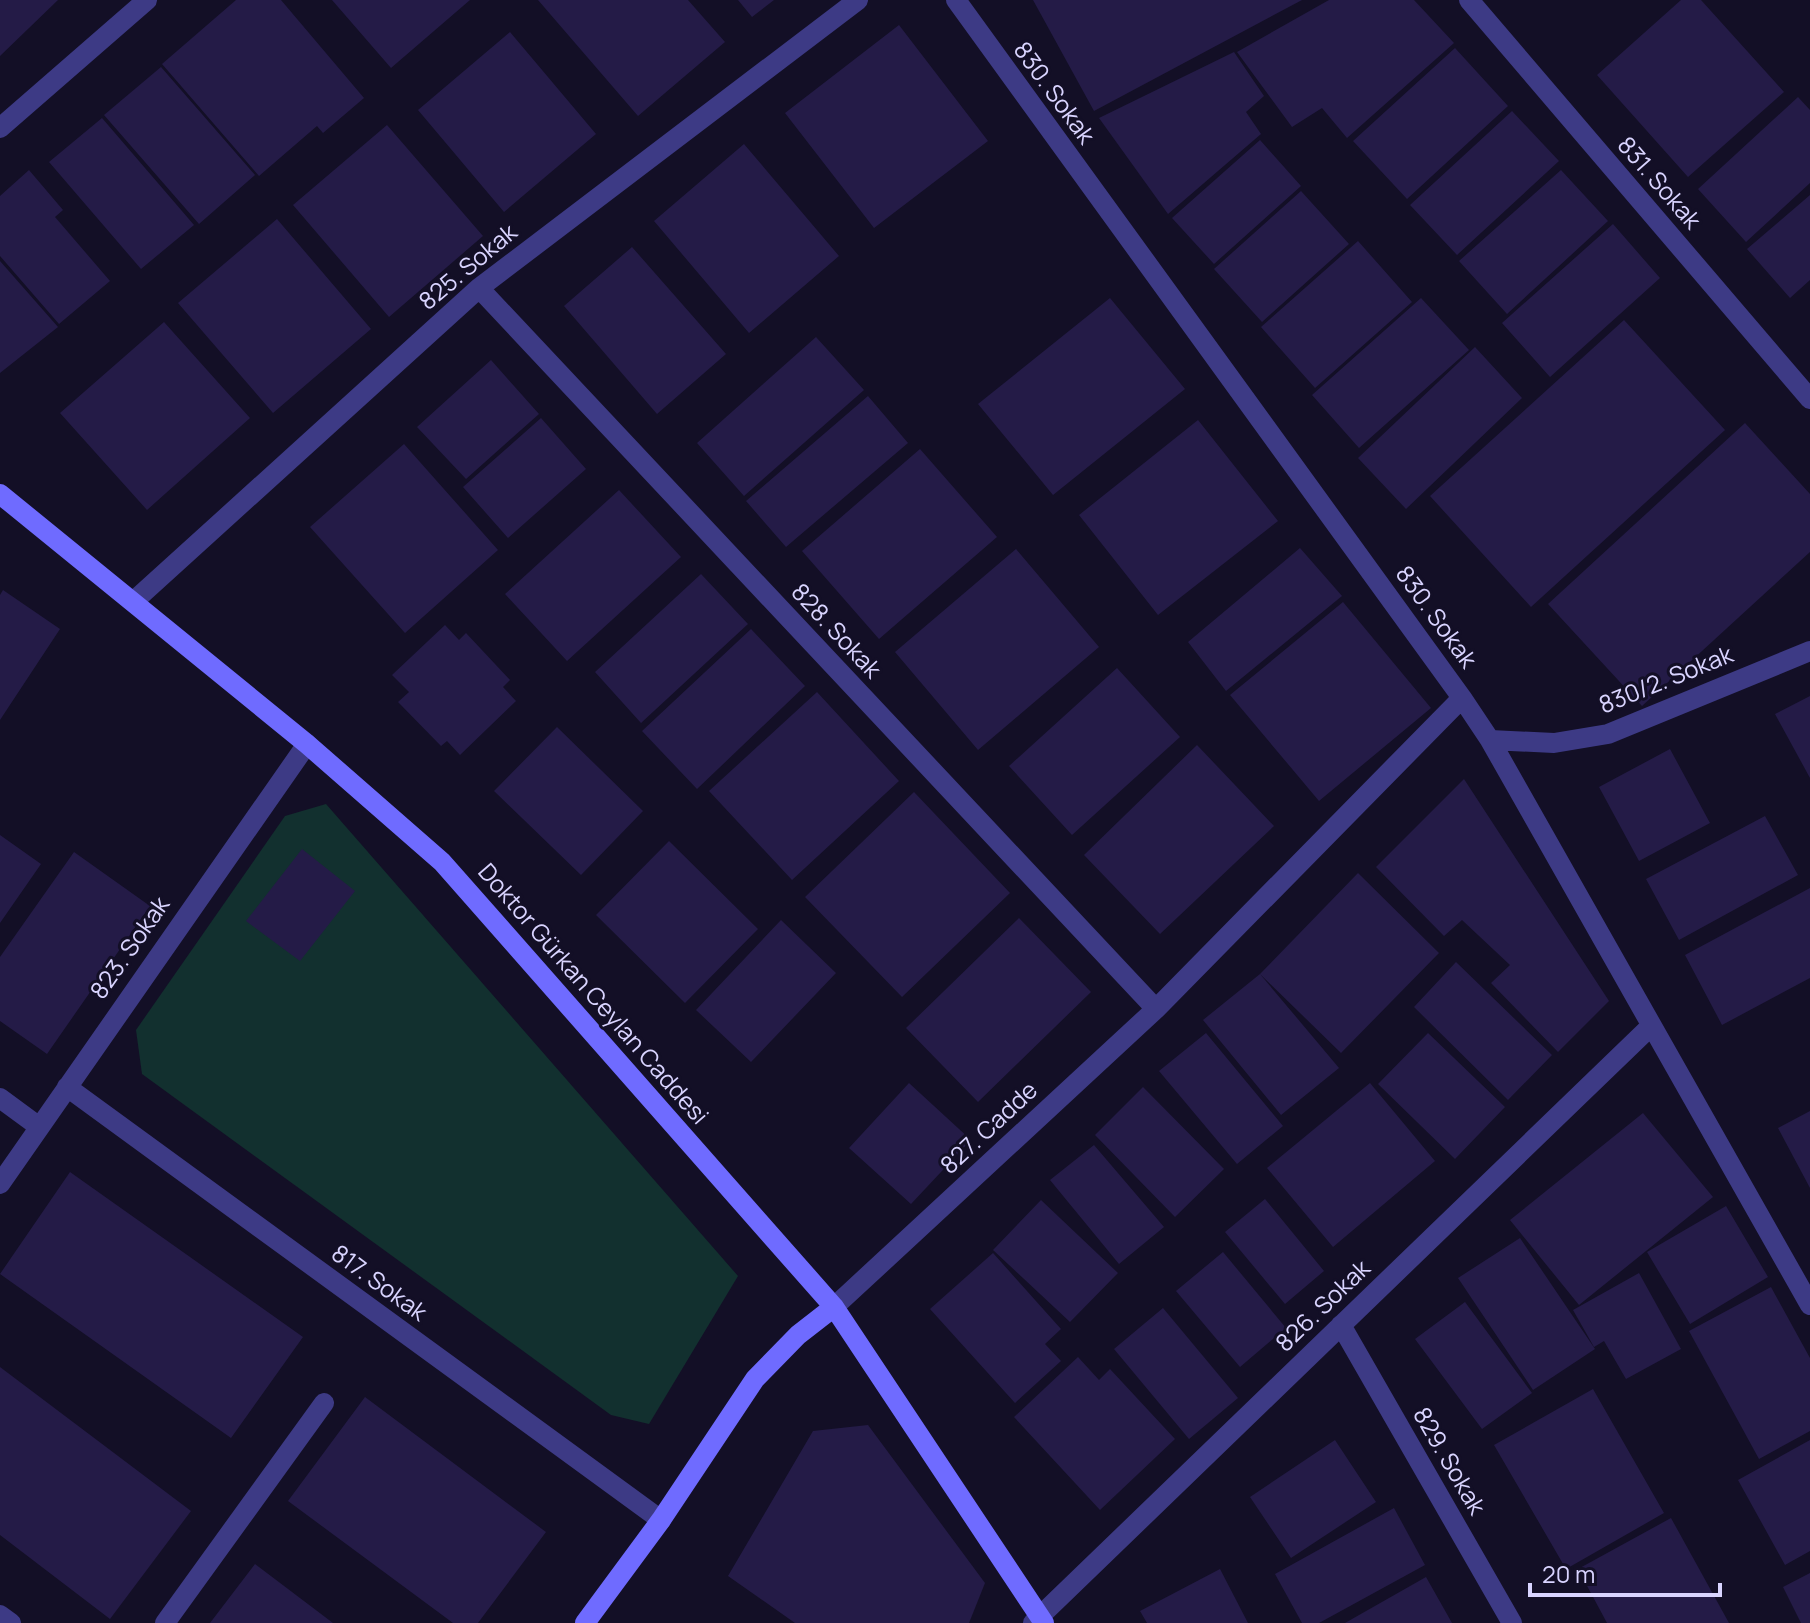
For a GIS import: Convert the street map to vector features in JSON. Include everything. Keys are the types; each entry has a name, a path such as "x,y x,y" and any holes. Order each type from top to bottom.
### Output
{"main road":[{"name":"Doktor Gürkan Ceylan Caddesi","path":"0,494 307,744 442,862 834,1307 1039,1620"},
{"name":"827. Cadde","path":"585,1623 661,1520 755,1379 798,1335 834,1307"}],"street":[{"path":"0,128 147,0"},
{"name":"825. Sokak","path":"134,601 479,288 858,0"},
{"name":"830. Sokak","path":"956,0 1490,740 1810,1305"},
{"name":"831. Sokak","path":"1469,0 1810,399"},
{"name":"828. Sokak","path":"479,288 1156,1009"},
{"name":"830/2. Sokak","path":"1490,740 1554,743 1608,734 1810,651"},
{"name":"827. Cadde","path":"834,1307 1156,1009 1462,698"},
{"name":"823. Sokak","path":"0,1184 307,744"},
{"name":"826. Sokak","path":"1039,1620 1650,1027"},
{"name":"817. Sokak","path":"67,1087 661,1520"},
{"path":"0,1098 38,1126"},
{"name":"829. Sokak","path":"1341,1325 1512,1623"},
{"path":"165,1623 324,1403"},
{"path":"0,1615 11,1623"}],"green space":[{"path":"326,804 738,1276 649,1424 611,1415 142,1074 136,1030 285,816"}],"building":[{"path":"0,0 58,0 0,56"},
{"path":"236,0 281,0 364,98 323,133 317,126 259,176 162,64"},
{"path":"332,0 470,0 391,68"},
{"path":"538,0 688,0 725,42 638,116"},
{"path":"738,0 774,0 752,17"},
{"path":"1033,0 1302,0 1094,111"},
{"path":"1329,0 1414,0 1454,43 1347,138 1322,108 1292,127 1237,52"},
{"path":"1681,0 1701,0 1784,92 1688,177 1597,75"},
{"path":"899,25 988,141 874,228 785,113"},
{"path":"510,32 596,134 504,212 418,110"},
{"path":"1455,48 1508,106 1407,199 1353,141"},
{"path":"1234,52 1264,96 1246,112 1261,134 1168,214 1099,118"},
{"path":"161,67 255,175 199,224 104,115"},
{"path":"1798,97 1810,110 1810,183 1746,242 1698,189"},
{"path":"1512,111 1559,161 1457,255 1410,205"},
{"path":"102,118 194,225 141,269 49,162"},
{"path":"387,125 483,236 389,317 293,205"},
{"path":"1260,140 1301,186 1214,264 1172,218"},
{"path":"744,144 839,256 749,333 654,221"},
{"path":"29,170 63,210 55,217 110,281 59,324 0,256 0,196"},
{"path":"1561,170 1608,221 1507,314 1459,261"},
{"path":"1301,191 1349,244 1262,322 1214,269"},
{"path":"1810,195 1810,280 1790,298 1747,249"},
{"path":"277,219 371,329 273,413 178,303"},
{"path":"1613,224 1660,278 1550,377 1502,323"},
{"path":"1358,241 1412,302 1315,388 1261,327"},
{"path":"632,247 726,354 657,414 564,306"},
{"path":"0,261 58,327 0,373"},
{"path":"1110,298 1185,389 1053,495 978,404"},
{"path":"1421,298 1469,350 1359,448 1312,395"},
{"path":"1624,320 1725,430 1531,607 1430,496"},
{"path":"164,322 250,418 147,510 60,413"},
{"path":"816,337 864,390 744,496 697,443"},
{"path":"1475,347 1522,398 1406,509 1358,458"},
{"path":"491,360 539,414 466,479 417,427"},
{"path":"868,396 908,443 786,547 746,501"},
{"path":"541,418 586,469 508,538 463,487"},
{"path":"1198,420 1278,521 1158,615 1079,515"},
{"path":"1745,423 1810,494 1810,552 1642,706 1548,604"},
{"path":"404,444 498,550 405,633 310,527"},
{"path":"920,449 997,537 879,639 802,551"},
{"path":"619,490 681,557 567,661 505,594"},
{"path":"1300,548 1342,596 1226,691 1188,642"},
{"path":"1016,549 1099,647 978,750 895,652"},
{"path":"701,574 748,624 641,723 595,672"},
{"path":"3,590 60,629 0,720 0,595"},
{"path":"1343,602 1431,708 1319,801 1230,695"},
{"path":"445,625 459,640 466,633 510,680 503,687 516,701 460,755 447,741 441,746 398,702 409,692 392,675"},
{"path":"751,629 805,686 697,789 642,731"},
{"path":"1117,668 1180,737 1072,835 1009,766"},
{"path":"817,692 899,781 792,880 709,791"},
{"path":"1810,696 1810,778 1775,714"},
{"path":"557,727 643,811 581,875 494,791"},
{"path":"1197,745 1274,826 1160,934 1084,855"},
{"path":"1670,749 1710,823 1639,861 1599,787"},
{"path":"1464,779 1609,1001 1558,1052 1491,983 1510,965 1462,920 1444,936 1376,867"},
{"path":"914,792 1010,893 902,997 805,897"},
{"path":"1765,816 1798,875 1679,940 1646,879"},
{"path":"0,835 41,864 0,923"},
{"path":"669,841 758,929 685,1003 596,915"},
{"path":"302,849 355,891 300,961 246,921"},
{"path":"74,852 150,906 47,1054 0,1021 0,957"},
{"path":"1358,873 1439,953 1341,1053 1260,974"},
{"path":"1810,888 1810,978 1722,1025 1685,955"},
{"path":"1019,918 1091,992 978,1102 906,1028"},
{"path":"781,920 836,973 751,1062 696,1010"},
{"path":"1456,962 1552,1055 1508,1100 1414,1007"},
{"path":"1260,974 1339,1068 1281,1115 1203,1020"},
{"path":"1206,1033 1283,1126 1237,1164 1159,1071"},
{"path":"1428,1033 1505,1107 1455,1159 1378,1084"},
{"path":"909,1083 971,1140 911,1204 849,1148"},
{"path":"1370,1083 1435,1161 1333,1247 1267,1168"},
{"path":"1143,1087 1224,1169 1175,1217 1095,1135"},
{"path":"1810,1111 1810,1188 1778,1128"},
{"path":"1643,1113 1713,1197 1579,1305 1510,1220"},
{"path":"1094,1145 1164,1227 1119,1264 1050,1180"},
{"path":"70,1172 303,1337 231,1438 0,1274"},
{"path":"1265,1199 1324,1271 1285,1304 1225,1232"},
{"path":"1041,1200 1118,1273 1070,1322 993,1250"},
{"path":"1726,1206 1768,1277 1690,1324 1647,1252"},
{"path":"1520,1238 1595,1349 1533,1390 1458,1278"},
{"path":"1223,1252 1286,1328 1240,1367 1176,1291"},
{"path":"993,1253 1061,1329 1045,1344 1061,1361 1015,1403 930,1309"},
{"path":"1639,1273 1681,1349 1626,1379 1604,1341 1594,1347 1573,1310"},
{"path":"1771,1287 1810,1358 1810,1431 1759,1459 1689,1331"},
{"path":"1465,1302 1532,1393 1482,1429 1415,1339"},
{"path":"1163,1308 1238,1398 1189,1439 1114,1349"},
{"path":"1078,1357 1099,1380 1110,1369 1175,1439 1100,1510 1014,1417"},
{"path":"0,1367 191,1511 110,1619 0,1535"},
{"path":"1593,1389 1664,1513 1566,1569 1494,1445"},
{"path":"365,1397 546,1532 478,1623 453,1623 288,1501"},
{"path":"868,1425 985,1583 969,1623 795,1623 728,1576 813,1431"},
{"path":"1335,1440 1376,1502 1291,1558 1250,1497"},
{"path":"1810,1440 1810,1551 1785,1565 1738,1480"},
{"path":"1394,1508 1425,1565 1319,1623 1302,1623 1275,1574"},
{"path":"1671,1518 1729,1623 1607,1623 1578,1569"},
{"path":"255,1564 333,1623 210,1623"},
{"path":"1220,1569 1248,1623 1147,1623 1140,1611"},
{"path":"1810,1573 1810,1623 1801,1623 1783,1587"},
{"path":"1426,1577 1452,1623 1345,1623"}]}
